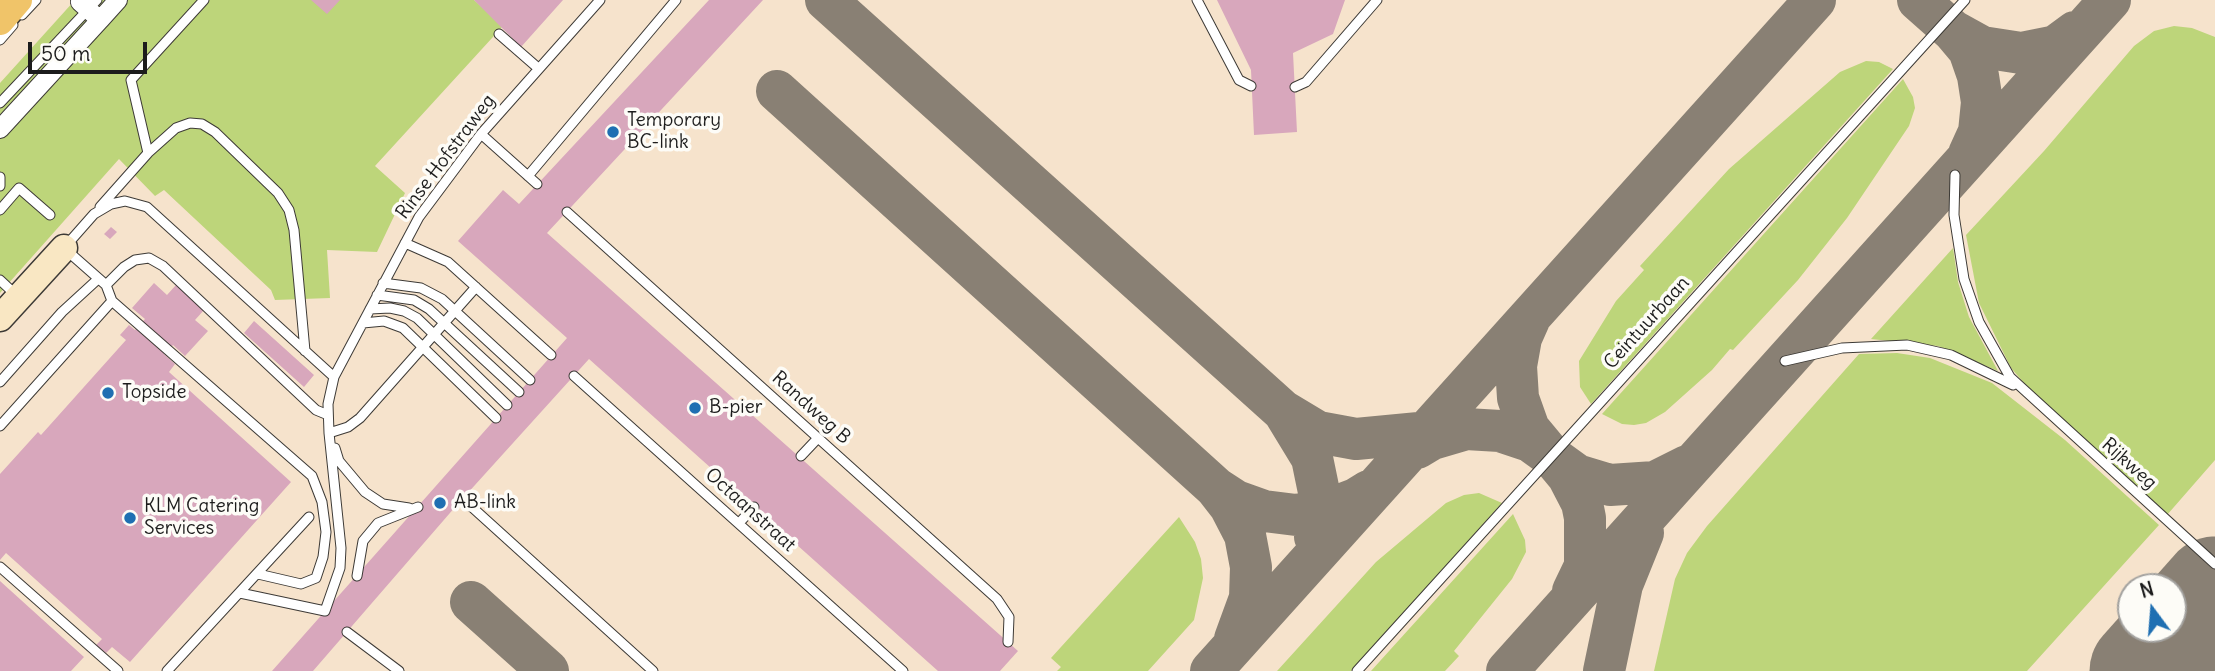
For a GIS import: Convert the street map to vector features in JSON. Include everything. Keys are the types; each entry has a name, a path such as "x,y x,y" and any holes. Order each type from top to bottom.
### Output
{"main road":[{"path":"0,21 18,0"}],"street":[{"path":"0,11 10,0"},
{"path":"2,133 92,7 118,0"},
{"path":"0,318 9,289 64,248"}],"lane":[{"path":"0,40 36,0"},
{"path":"148,152 131,80 204,0"},
{"name":"Rinse Hofstraweg","path":"240,593 325,611 340,568 341,548 328,415 334,377 419,217 481,134 600,0"},
{"path":"528,176 676,0"},
{"path":"1197,0 1239,80 1251,86"},
{"path":"1295,87 1306,82 1377,0"},
{"name":"Ceintuurbaan","path":"1357,671 1965,0"},
{"path":"0,103 92,7"},
{"path":"499,34 538,68"},
{"path":"258,574 302,584 316,578 323,557 326,531 322,502 312,476 112,301 102,282 64,248 148,152 176,128 190,122 202,124 215,132 278,193 289,210 294,230 305,351"},
{"path":"481,134 537,184"},
{"name":"Rijkweg","path":"1955,175 1955,222 1968,291 1989,341 2020,390"},
{"path":"0,177 0,186"},
{"path":"0,210 19,188 50,215"},
{"path":"94,214 111,204 125,201 147,207 334,377"},
{"name":"Randweg B","path":"567,212 997,599 1009,617 1008,642"},
{"path":"405,243 448,262 551,355"},
{"path":"0,382 62,312 135,260 149,258 163,266 316,410 328,415"},
{"path":"383,283 421,288 442,299 530,380"},
{"path":"329,433 348,427 360,418 476,287"},
{"path":"377,295 414,300 444,323 519,391"},
{"path":"0,426 112,301"},
{"path":"370,309 390,307 404,311 434,335 508,405"},
{"path":"363,323 394,323 423,347 496,418"},
{"name":"Rijkweg","path":"1786,361 1842,348 1877,344 1907,345 1958,358 2020,390 2215,564"},
{"name":"Octaanstraat","path":"574,376 903,671"},
{"name":"Rinse Hofstraweg","path":"329,433 340,461 365,492 383,504 413,507 378,523 363,541 357,576"},
{"path":"801,456 818,438"},
{"path":"463,499 653,671"},
{"path":"739,523 754,507"},
{"path":"167,671 309,517"},
{"path":"0,567 118,671"},
{"path":"347,632 397,670"}],"green space":[{"path":"75,0 474,0 503,26 375,166 405,193 377,252 327,250 330,298 275,300 271,290 164,190 155,196 119,159 0,293 0,83"},
{"path":"2174,26 2192,28 2215,37 2215,460 2167,515 2037,398 2011,368 1979,303 1966,235 2044,151 2134,46 2154,31"},
{"path":"1866,61 1879,62 1893,69 1591,404 1580,387 1579,361 1616,301 1644,270 1640,266 1729,169 1840,72"},
{"path":"1903,79 1913,97 1915,108 1909,126 1847,218 1798,280 1733,350 1730,349 1712,370 1665,412 1646,423 1634,425 1622,424 1602,414"},
{"path":"1953,248 1958,282 1969,317 1998,371 1938,346 1871,339"},
{"path":"1897,353 1930,358 1992,383 2065,440 2159,525 2027,671 1654,671 1675,579 1687,553 1707,526 1859,354"},
{"path":"1479,493 1502,503 1351,671 1277,671 1376,562 1446,503 1464,495"},
{"path":"1513,514 1525,540 1526,552 1512,579 1454,651 1459,656 1445,671 1371,671"},
{"path":"1179,517 1195,542 1201,559 1203,578 1194,620 1148,671 1057,671 1061,667 1051,658"}],"building":[{"path":"311,0 340,0 327,14"},
{"path":"474,0 563,0 521,47"},
{"name":"B-pier","path":"709,0 763,0 547,233 1018,651 1000,671 938,671 589,359 456,506 313,671 272,671 567,338 458,241 503,190 519,204"},
{"path":"1217,0 1345,0 1333,34 1293,53 1297,132 1254,135 1251,70"},
{"path":"111,227 117,232 110,239 104,234"},
{"name":"KLM Catering Services","path":"154,283 167,295 176,285 204,310 195,320 208,331 185,356 173,345 164,354 175,364 169,372 291,482 130,662 112,647 106,653 96,645 102,639 6,553 0,560 0,474 38,432 41,435 126,340 120,335 129,325 135,330 145,319 132,308"},
{"path":"254,321 314,375 304,387 244,333"},
{"path":"0,581 84,657 71,671 0,671"}],"taxiway":[{"path":"826,0 1283,411 1318,432 1356,439 1440,431"},
{"path":"1211,671 1815,0"},
{"path":"1918,0 1953,31 1982,47 2021,53 2056,46 2075,32"},
{"path":"1507,671 2110,0"},
{"path":"1953,31 1969,50 1978,76 1982,102 1979,132 1969,154"},
{"path":"777,91 1216,488 1230,506 1245,535 1251,567 1250,598 1235,639"},
{"path":"1529,320 1521,338 1516,366 1518,398 1529,429 1568,476 1582,503 1585,518 1585,566 1573,591"},
{"path":"1284,412 1312,458 1319,492 1315,537"},
{"path":"1417,448 1432,439 1466,429 1500,431 1530,441 1577,475 1610,485 1655,482 1687,466"},
{"path":"1216,488 1236,501 1264,511 1296,515 1327,510 1369,491"},
{"path":"1604,671 1622,585 1643,533"},
{"path":"471,602 548,671"}],"runway":[{"path":"2143,671 2215,590"}],"place":[{"name":"Temporary BC-link","path":"613,132"},
{"name":"Topside","path":"108,393"},
{"name":"B-pier","path":"695,408"},
{"name":"AB-link","path":"440,503"},
{"name":"KLM Catering Services","path":"130,518"}]}
